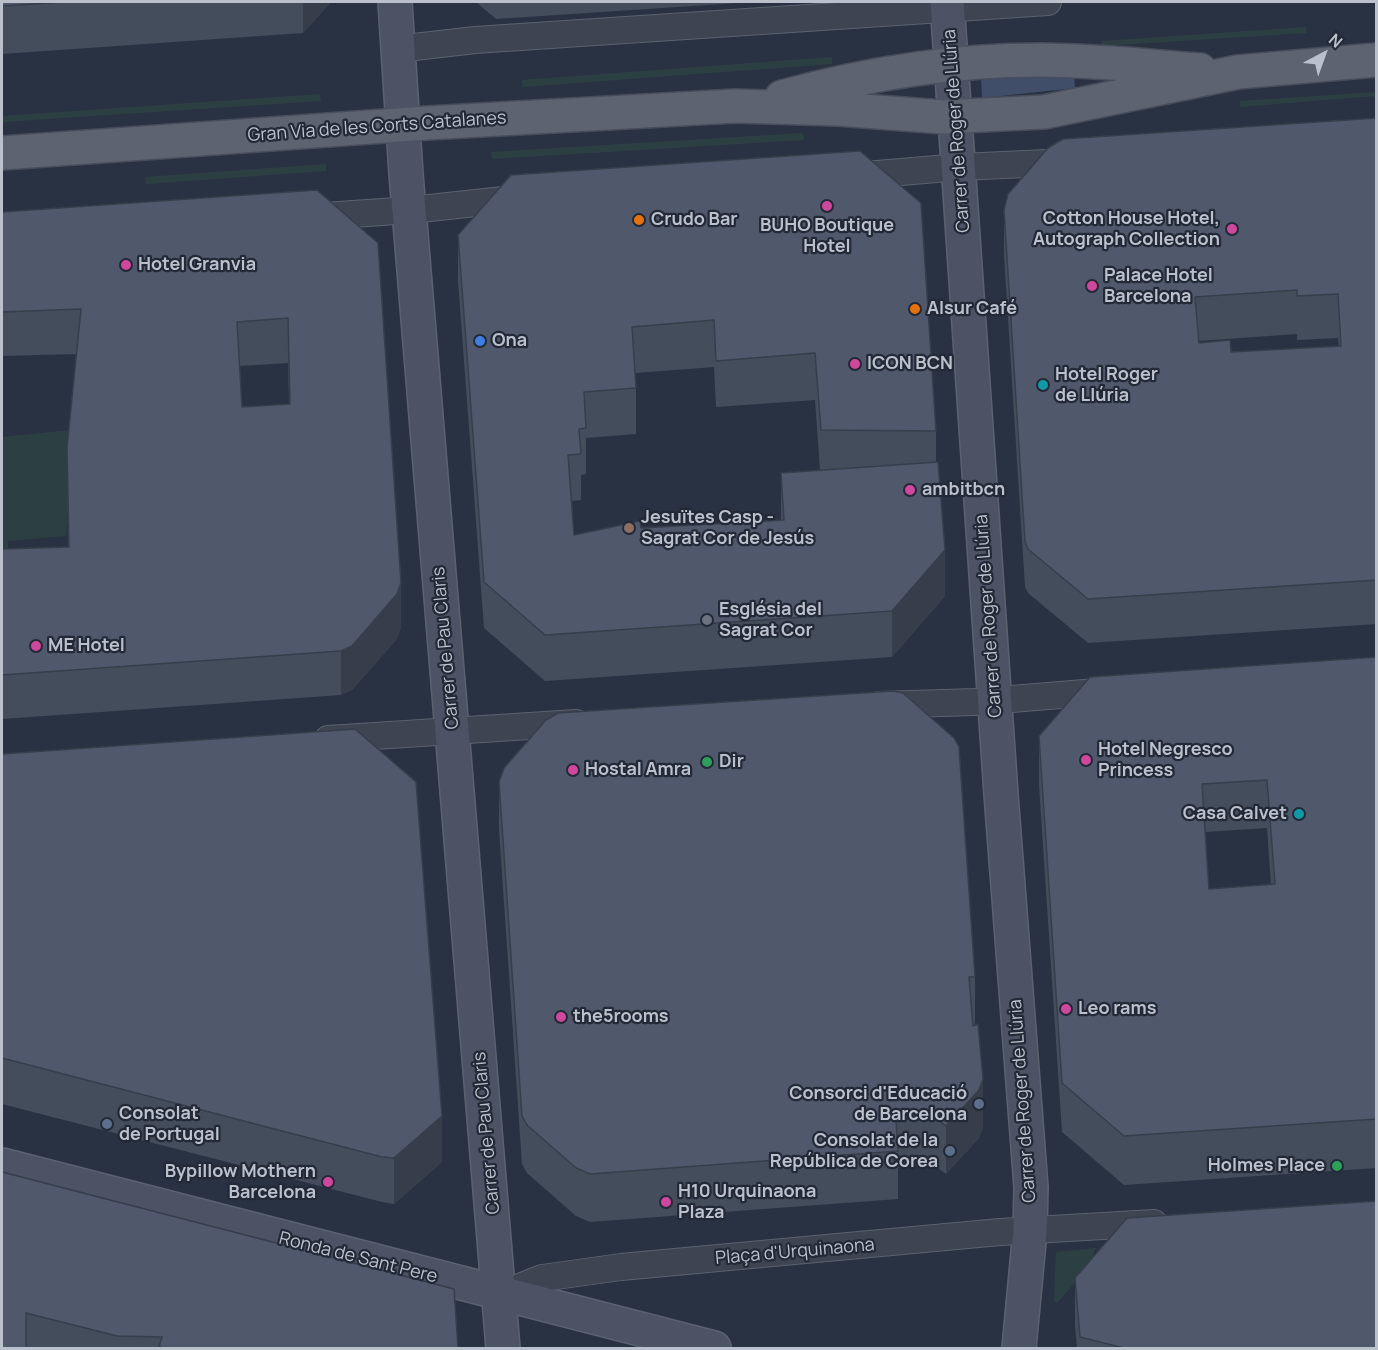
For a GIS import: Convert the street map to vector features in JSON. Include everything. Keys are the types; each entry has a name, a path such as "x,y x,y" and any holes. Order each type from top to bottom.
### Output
{"main road":[{"name":"Carrer de Pau Claris","path":"395,2 402,125 411,210 500,1295"},
{"name":"Carrer de Roger de Llúria","path":"947,5 960,166 994,700 1031,1187 1030,1231"},
{"name":"Gran Via de les Corts Catalanes","path":"753,105 844,80 952,65 1039,60 1238,72"},
{"name":"Gran Via de les Corts Catalanes","path":"2,153 402,125 753,105 956,117 1044,112 1238,72 1377,60"},
{"name":"Ronda de Sant Pere","path":"2,1165 500,1295 714,1348"},
{"path":"1019,1348 1030,1231"},
{"path":"500,1295 503,1348"}],"street":[{"path":"398,49 476,40 947,5 1048,2"},
{"path":"832,178 960,166 1092,161"},
{"path":"284,219 411,210 545,196"},
{"path":"859,705 994,700 1134,689"},
{"path":"302,741 602,721"},
{"name":"Plaça d'Urquinaona","path":"500,1295 542,1278 621,1267 1030,1231 1174,1221"}],"green space":[{"path":"1306,27 1306,33 1102,46 1101,41"},
{"path":"832,57 832,64 522,87 522,80"},
{"path":"1376,92 1376,96 1240,107 1240,101"},
{"path":"320,94 321,101 2,122 2,116"},
{"path":"803,133 804,140 492,159 491,152"},
{"path":"326,164 326,171 146,184 145,177"},
{"path":"72,430 66,536 8,541 9,592 2,593 2,437"},
{"path":"1096,1248 1086,1270 1057,1303 1054,1302 1056,1252"}],"water":[{"path":"1074,73 1075,88 982,98 981,75"}],"building":[{"path":"2,2 63,2 2,6"},
{"path":"1377,118 1377,580 1088,599 1028,549 1025,542 1004,210 1008,194 1048,148 1063,139","holes":["1297,290 1297,296 1338,294 1341,346 1231,352 1230,340 1199,343 1195,297"]},
{"path":"860,151 921,203 936,431 821,430 815,353 716,361 714,320 632,327 636,388 584,392 586,428 579,429 581,454 568,455 574,535 640,521 641,528 784,520 781,473 938,462 945,550 892,611 545,635 484,582 458,235 511,175"},
{"path":"317,190 378,243 401,583 397,594 352,646 341,651 2,675 2,549 69,547 67,447 81,309 2,312 2,212","holes":["288,318 290,404 242,407 237,322"]},
{"path":"1377,657 1377,1119 1124,1136 1062,1083 1039,736 1090,677","holes":["1267,780 1275,884 1209,889 1202,784"]},
{"path":"893,691 903,693 954,738 959,747 975,977 969,977 973,1026 978,1024 983,1079 979,1090 946,1126 934,1117 896,1120 898,1151 590,1174 576,1168 527,1125 522,1116 499,782 504,768 546,720 558,713"},
{"path":"355,729 416,782 442,1116 394,1158 382,1157 2,1058 2,754"},
{"path":"2,1172 454,1289 458,1348 164,1348 159,1347 162,1337 117,1336 26,1313 26,1348 2,1348"},
{"path":"1377,1201 1377,1348 1124,1348 1080,1337 1075,1278 1127,1218"}],"place":[{"name":"BUHO Boutique Hotel","path":"827,206"},
{"name":"Crudo Bar","path":"639,220"},
{"name":"Cotton House Hotel, Autograph Collection","path":"1232,229"},
{"name":"Hotel Granvia","path":"126,265"},
{"name":"Palace Hotel Barcelona","path":"1092,286"},
{"name":"Alsur Café","path":"915,309"},
{"name":"Ona","path":"480,341"},
{"name":"ICON BCN","path":"855,364"},
{"name":"Hotel Roger de Llúria","path":"1043,385"},
{"name":"ambitbcn","path":"910,490"},
{"name":"Jesuïtes Casp - Sagrat Cor de Jesús","path":"629,528"},
{"name":"Església del Sagrat Cor","path":"707,620"},
{"name":"ME Hotel","path":"36,646"},
{"name":"Hotel Negresco Princess","path":"1086,760"},
{"name":"Dir","path":"707,762"},
{"name":"Hostal Amra","path":"573,770"},
{"name":"Casa Calvet","path":"1299,814"},
{"name":"Leo rams","path":"1066,1009"},
{"name":"the5rooms","path":"561,1017"},
{"name":"Consorci d'Educació de Barcelona","path":"979,1104"},
{"name":"Consolat de Portugal","path":"107,1124"},
{"name":"Consolat de la República de Corea","path":"950,1151"},
{"name":"Holmes Place","path":"1337,1166"},
{"name":"Bypillow Mothern Barcelona","path":"328,1182"},
{"name":"H10 Urquinaona Plaza","path":"666,1202"}]}
